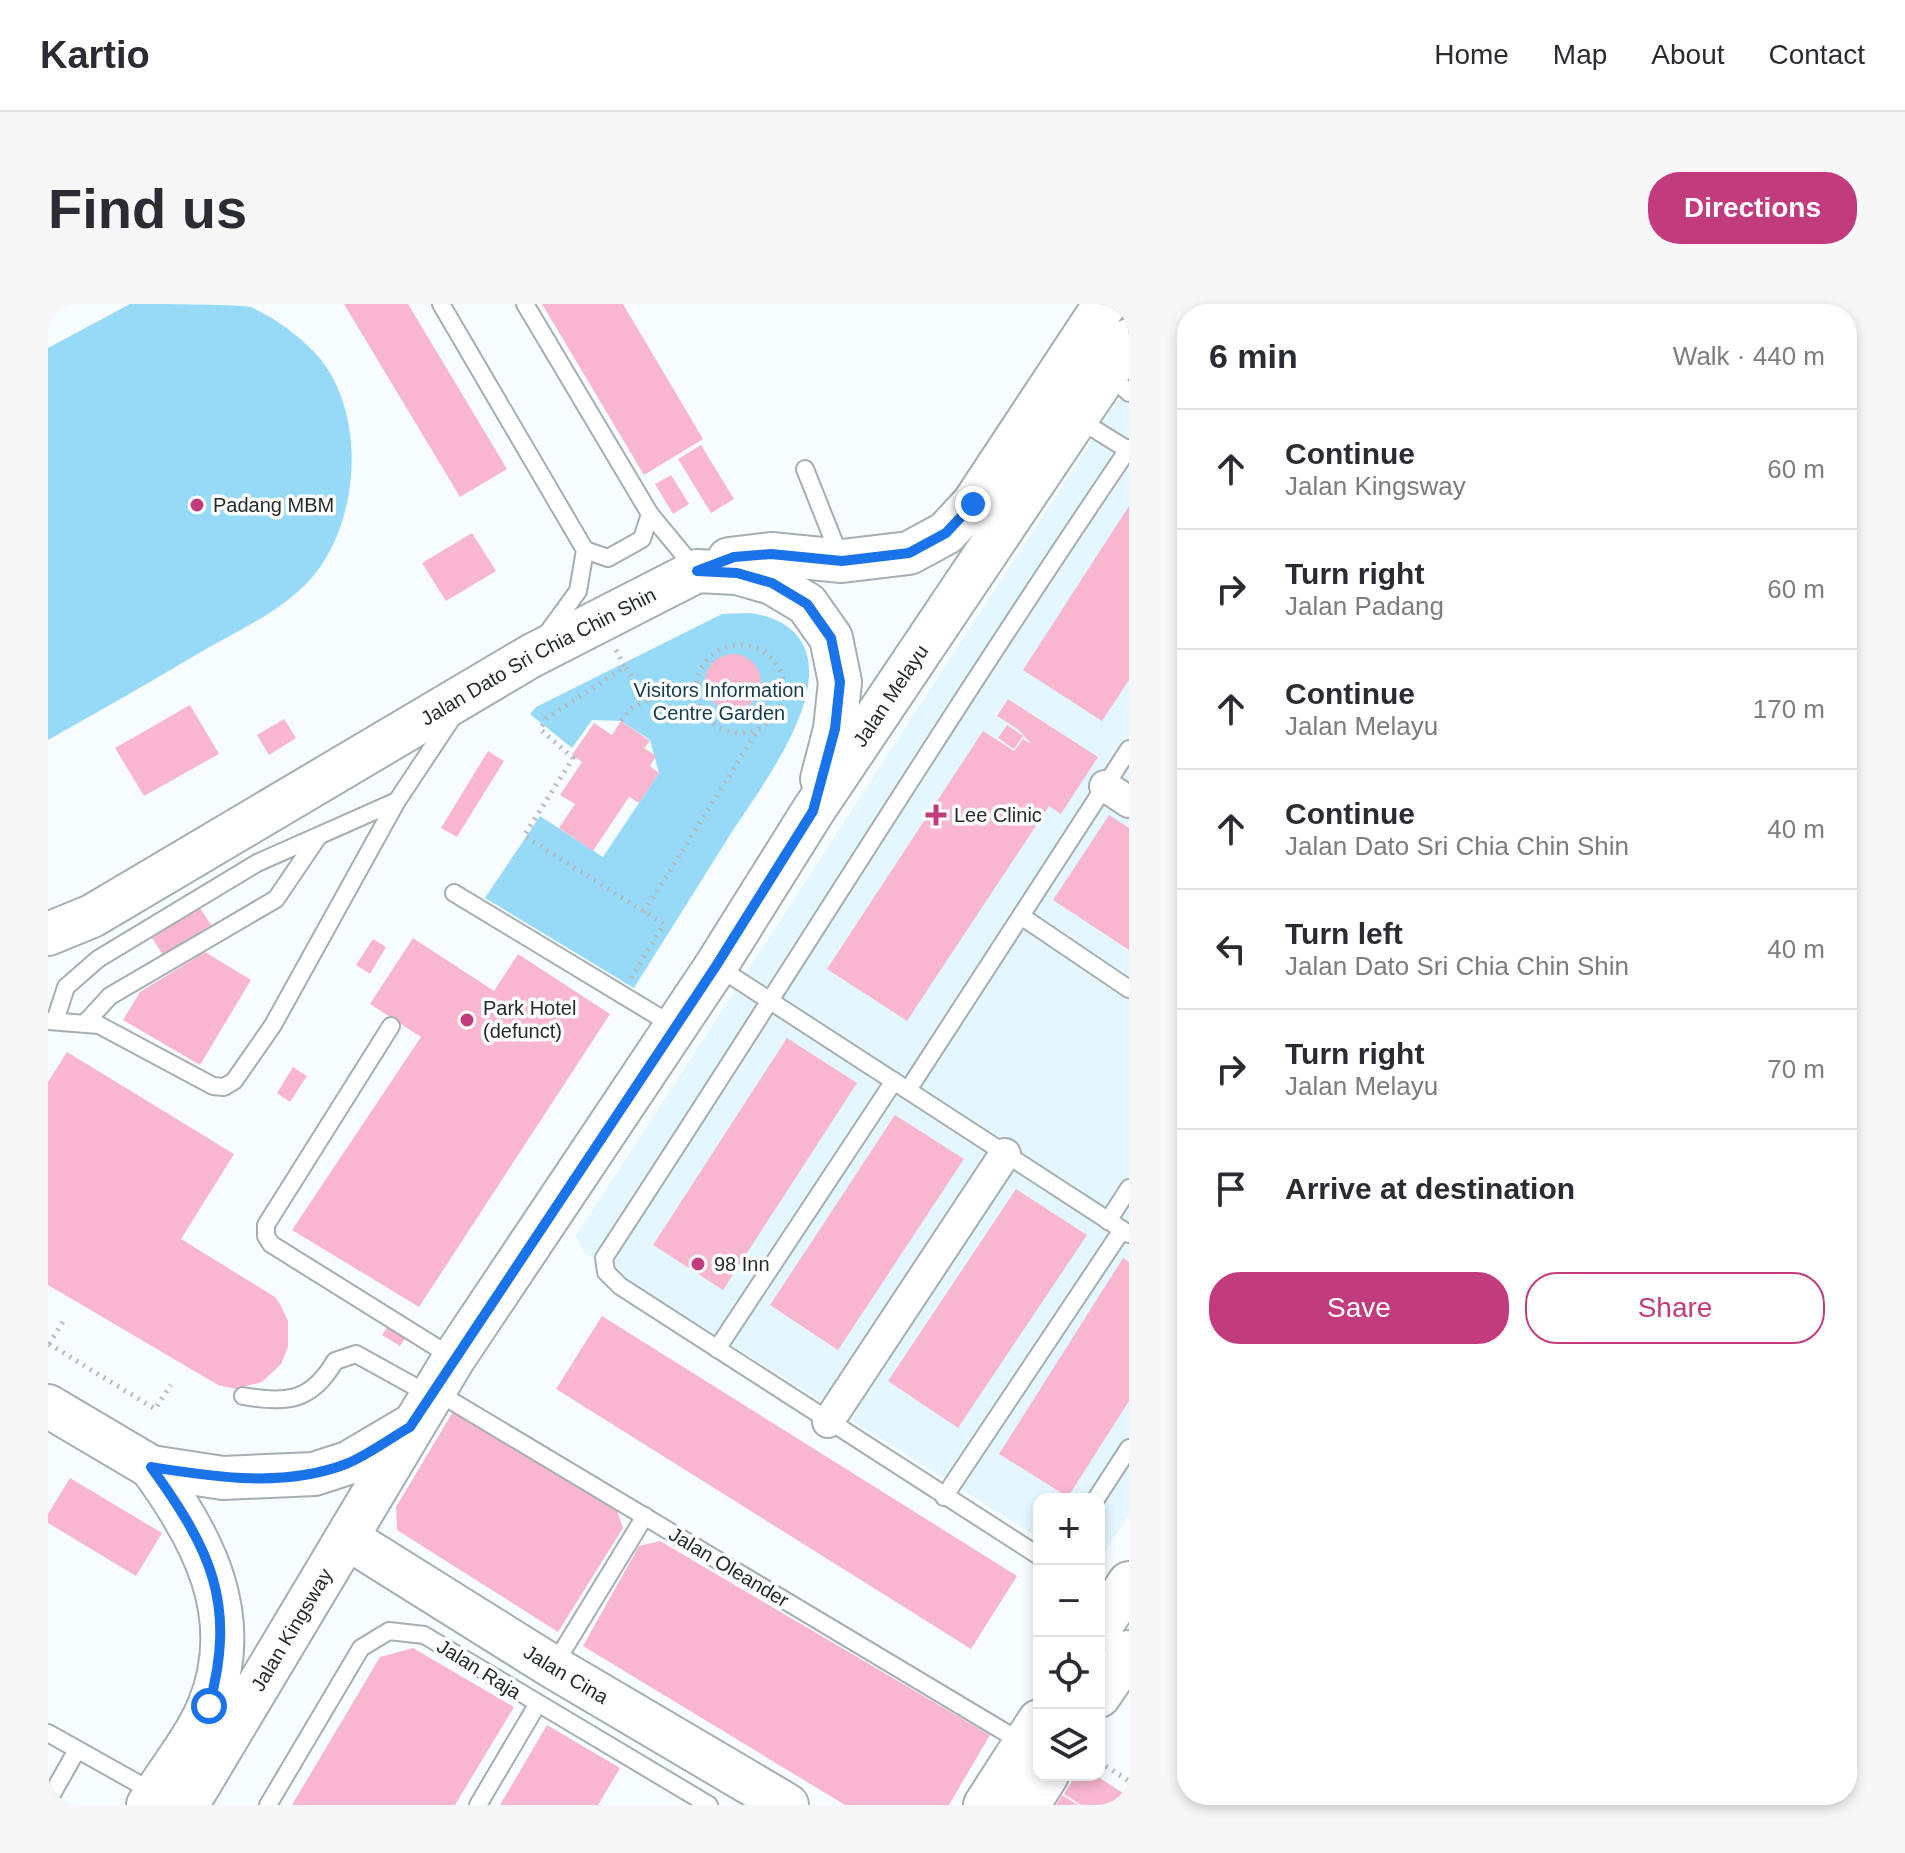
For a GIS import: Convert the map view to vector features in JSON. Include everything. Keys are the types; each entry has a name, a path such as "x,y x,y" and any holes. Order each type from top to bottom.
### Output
{"main road":[{"path":"697,571 734,557 771,554 842,561 909,553 946,533 973,504 1105,304"},
{"name":"Jalan Melayu","path":"347,1538 432,1392 676,1027 813,811 1078,419 1122,369"},
{"name":"Jalan Dato Sri Chia Chin Shin","path":"48,934 92,916 531,656 697,571 737,573 772,583 807,604 831,638 840,682 835,729 813,811"},
{"name":"Jalan Dato Sri Chia Chin Shin","path":"48,959 92,916"},
{"path":"48,1406 151,1467 223,1478 314,1474 348,1463 432,1392"},
{"name":"Jalan Kingsway","path":"151,1467 186,1515 212,1570 223,1633 209,1706 164,1801"},
{"name":"Jalan Kingsway","path":"164,1801 347,1538"},
{"name":"Jalan Cina","path":"347,1538 773,1801"},
{"path":"1105,1687 1129,1652"},
{"path":"985,1805 1033,1751"},
{"path":"1028,1805 1033,1772"}],"street":[{"path":"828,1422 1005,1154"}],"lane":[{"path":"441,304 585,550 578,591 531,656"},
{"path":"525,304 650,514 697,571"},
{"path":"1033,1552 620,1286 606,1272 604,1258 772,1002 964,697 1128,449 1078,419"},
{"path":"805,469 842,561"},
{"path":"585,550 608,558 642,539 650,514"},
{"path":"397,801 257,863 98,959 66,987 52,1021 99,1025 213,1086 224,1087 234,1081 303,974 397,801 468,694"},
{"path":"717,1349 1021,916 1117,794 1129,749"},
{"path":"86,1022 110,996 276,899 318,836"},
{"path":"454,893 676,1027"},
{"path":"1021,916 1129,989"},
{"path":"716,966 1120,1228"},
{"path":"391,1026 266,1225 266,1236 271,1244 432,1392"},
{"path":"944,1497 1120,1228 1129,1188"},
{"path":"243,1396 265,1400 294,1398 321,1384 335,1361 356,1354 432,1392"},
{"name":"Jalan Oleander","path":"432,1392 1033,1744"},
{"path":"1100,1493 1129,1448"},
{"path":"553,1667 645,1516"},
{"name":"Jalan Raja","path":"268,1805 361,1648 389,1631 424,1635 709,1805"},
{"path":"478,1805 537,1705"},
{"path":"48,1733 164,1801"},
{"path":"48,1801 77,1750"},
{"path":"654,1773 698,1753"}],"path":[{"path":"644,912 759,729 779,710 784,682 771,657 745,644 716,650 697,673 694,688 697,703 715,727 730,732 759,729"},
{"path":"620,994 664,924 524,836 573,758 540,729 547,718 625,667 648,700"},
{"path":"621,721 632,708 648,700 694,688"},
{"path":"64,1320 48,1345 155,1409 171,1385"},
{"path":"1105,1766 1129,1781"}],"shaded area":[{"path":"1129,383 1129,1514 1105,1552 1105,1493 1033,1493 1033,1534 585,1253 576,1236"}],"green space":[{"name":"Padang MBM","path":"130,304 251,307 277,321 301,340 332,377 344,406 352,469 348,501 339,532 325,559 307,583 284,603 48,740 48,348"},
{"name":"Visitors Information Centre Garden","path":"750,613 774,619 800,640 808,662 806,697 778,761 634,988 485,898 540,816 603,857 659,773 650,740 621,721 592,720 572,748 530,714 536,707 722,614"}],"building":[{"path":"344,304 408,304 507,469 460,497"},
{"path":"542,304 623,304 703,439 644,475"},
{"path":"701,445 734,499 711,513 678,459"},
{"path":"671,475 689,504 673,514 655,484"},
{"path":"1129,506 1129,680 1102,721 1023,670"},
{"path":"472,533 496,571 446,601 422,563"},
{"path":"733,654 753,662 761,682 753,702 733,710 713,702 705,682 713,662"},
{"path":"1008,699 1098,757 1061,814 1049,806 907,1021 827,969 983,731 1014,751 1023,739 1031,744 1019,730 997,716"},
{"path":"190,705 219,754 144,796 115,748"},
{"path":"284,719 296,738 269,755 257,735"},
{"path":"621,721 650,741 644,748 656,756 650,766 659,773 639,803 629,797 593,851 559,828 575,804 560,795 582,762 572,755 594,723 612,735"},
{"path":"1007,725 1023,736 1014,749 998,738"},
{"path":"488,751 504,761 457,837 441,828"},
{"path":"1109,815 1129,828 1129,950 1053,900"},
{"path":"200,908 211,925 163,955 152,938"},
{"path":"413,938 494,991 518,954 610,1014 419,1307 292,1230 421,1037 370,1004"},
{"path":"373,939 386,947 370,974 356,965"},
{"path":"205,952 251,980 200,1065 123,1020 140,992"},
{"path":"787,1038 857,1083 723,1290 653,1245"},
{"path":"67,1052 234,1154 181,1239 275,1297 280,1304 288,1321 288,1347 281,1364 262,1382 236,1389 218,1385 48,1285 48,1082"},
{"path":"293,1067 307,1076 290,1102 277,1093"},
{"path":"895,1115 964,1159 838,1350 770,1305"},
{"path":"1016,1189 1087,1235 958,1428 888,1381"},
{"path":"1123,1258 1129,1262 1129,1401 1071,1493 1062,1493 999,1454"},
{"path":"602,1316 1017,1576 971,1649 556,1389"},
{"path":"390,1324 407,1335 400,1346 382,1335"},
{"path":"454,1410 617,1510 623,1528 558,1632 397,1530 396,1507"},
{"path":"70,1478 162,1533 136,1576 48,1523 48,1514"},
{"path":"660,1541 990,1735 949,1805 845,1805 583,1646 639,1546"},
{"path":"413,1648 514,1707 455,1805 292,1805 380,1657"},
{"path":"547,1725 620,1768 598,1805 500,1805"},
{"path":"1072,1781 1104,1781 1129,1797 1129,1805 1081,1805 1064,1794"},
{"path":"1062,1795 1078,1805 1056,1805"}],"place":[{"name":"Padang MBM","path":"197,505"},
{"name":"Lee Clinic","path":"936,815"},
{"name":"Park Hotel (defunct)","path":"467,1020"},
{"name":"98 Inn","path":"698,1264"}],"route":[{"path":"209,1706 218,1673 223,1633 212,1570 186,1515 151,1467 223,1478 314,1474 348,1463 410,1427 716,966 813,811 835,729 840,682 831,638 807,604 772,583 737,573 697,571 734,557 771,554 842,561 909,553 946,533 973,504"}]}
